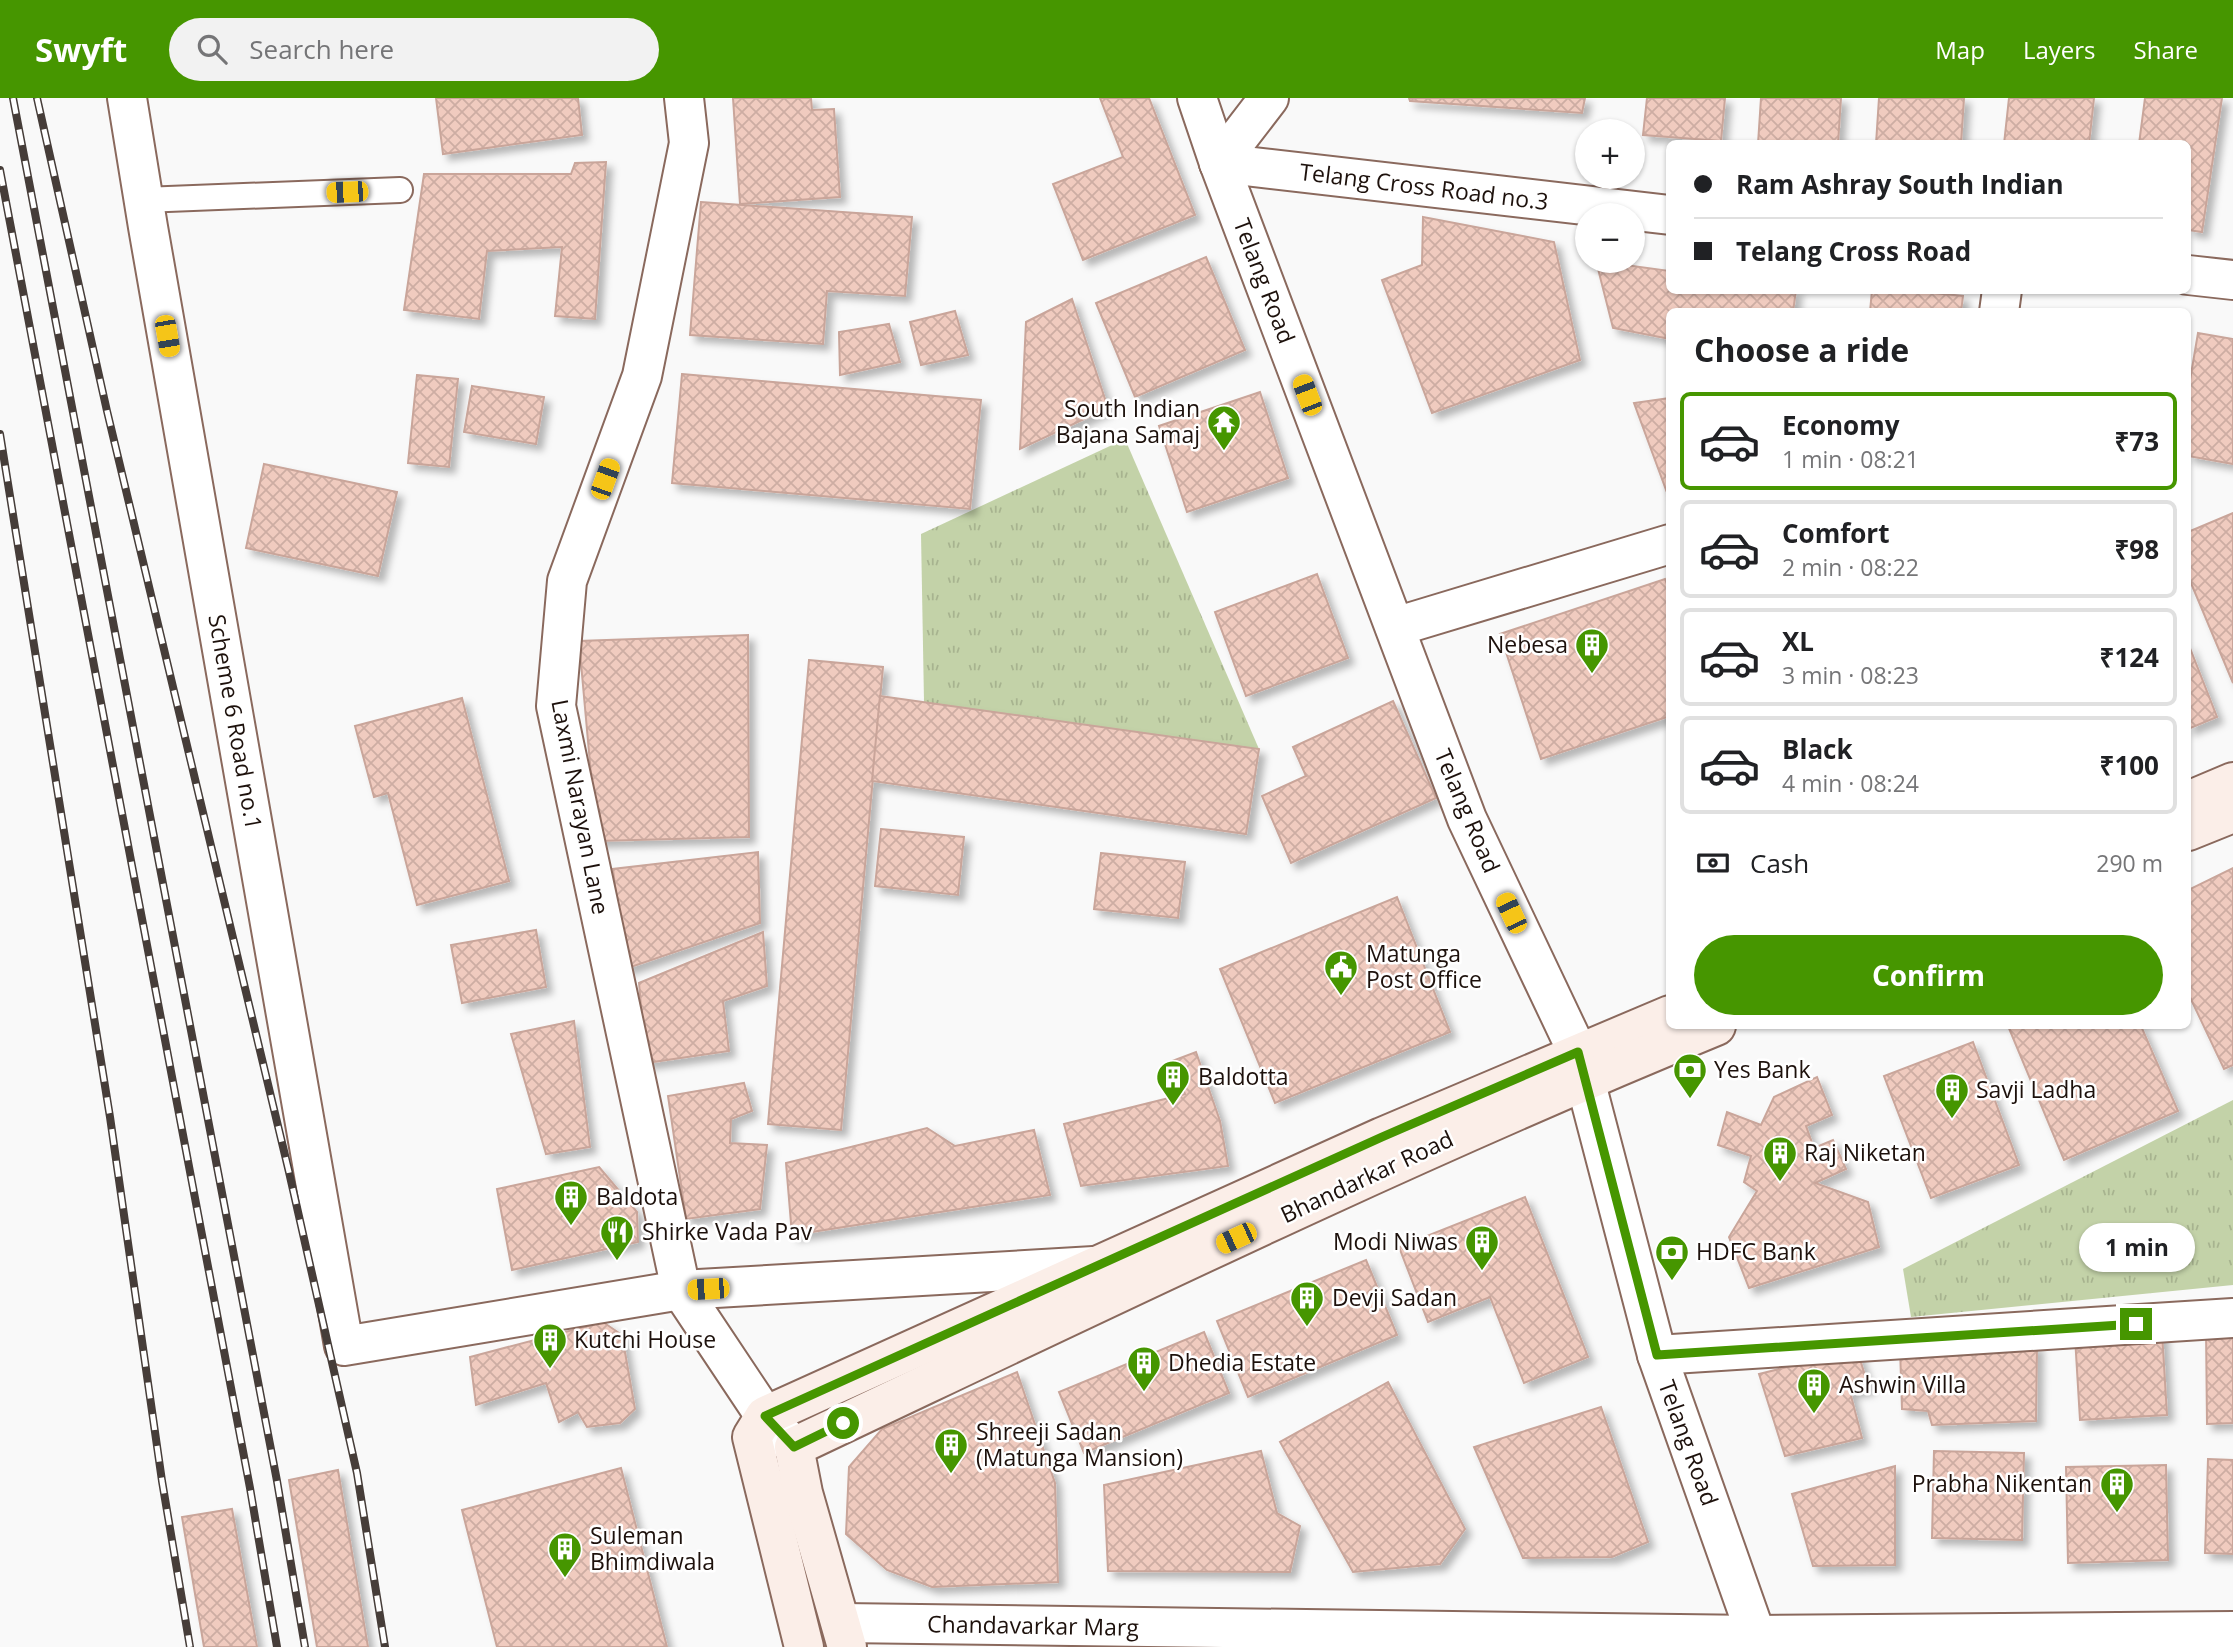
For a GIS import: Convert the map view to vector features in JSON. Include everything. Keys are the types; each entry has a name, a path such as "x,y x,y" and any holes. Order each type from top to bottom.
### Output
{"street":[{"name":"Scheme 6 Road no.1","path":"128,98 344,1346 681,1290"},
{"name":"Laxmi Narayan Lane","path":"684,98 689,143 645,363 567,581 556,706 681,1290 765,1416 794,1447"},
{"name":"Telang Road","path":"1197,98 1219,163 1467,819 1581,1066 1657,1355 1756,1641"},
{"path":"1219,163 1269,98"},
{"name":"Telang Cross Road no.3","path":"1219,163 1666,215"},
{"path":"2191,275 2233,280"},
{"path":"1395,626 1666,545"},
{"path":"2191,800 2233,782"},
{"path":"2191,830 2233,813"},
{"name":"Bhandarkar Road","path":"794,1447 1382,1169 1581,1066 1666,1017"},
{"name":"Bhandarkar Road","path":"765,1416 1094,1266 1581,1066 1706,1029"},
{"path":"681,1290 1094,1266"},
{"path":"1657,1355 2233,1318"},
{"path":"765,1416 752,1437 804,1647"},
{"path":"794,1447 803,1493 845,1635"},
{"name":"Chandavarkar Marg","path":"845,1635 1756,1641 2233,1631"}],"lane":[{"path":"144,200 400,190"}],"green space":[{"path":"1125,439 1259,749 924,702 921,534"},
{"path":"2233,1100 2233,1285 1911,1317 1903,1269"}],"building":[{"path":"436,98 578,98 582,135 443,154"},
{"path":"733,98 811,98 812,110 834,109 840,197 740,204"},
{"path":"1100,98 1149,98 1195,215 1083,260 1053,184 1123,157"},
{"path":"1409,98 1585,98 1582,113 1410,101"},
{"path":"1647,98 1725,98 1721,140 1645,135"},
{"path":"1761,98 1841,98 1838,140 1758,140"},
{"path":"1879,98 1964,98 1961,140 1876,140"},
{"path":"2009,98 2094,98 2089,140 2004,140"},
{"path":"2145,98 2222,98 2202,232 2191,230 2191,140 2140,140"},
{"path":"606,162 595,319 555,316 562,247 487,251 479,319 404,310 424,174 571,174 575,163"},
{"path":"701,202 912,217 905,296 827,291 823,344 690,335"},
{"path":"1423,217 1554,242 1580,360 1432,413 1382,280 1422,265"},
{"path":"1206,257 1245,350 1135,397 1096,303"},
{"path":"1645,268 1666,270 1666,294 1795,294 1794,308 1666,308 1666,338 1613,328 1599,273 1645,273"},
{"path":"1872,294 1963,296 1962,308 1870,308"},
{"path":"1072,299 1108,408 1020,449 1026,322"},
{"path":"955,311 968,355 921,365 910,322"},
{"path":"889,324 900,362 840,375 839,332"},
{"path":"2198,333 2233,339 2233,464 2191,457 2191,374"},
{"path":"682,374 981,400 970,509 672,483"},
{"path":"417,375 458,379 449,467 408,463"},
{"path":"472,386 544,397 536,444 464,432"},
{"name":"South Indian Bajana Samaj","path":"1260,392 1288,478 1187,512 1159,426"},
{"path":"1666,399 1666,490 1634,403"},
{"path":"264,464 397,492 378,576 246,548"},
{"path":"2233,513 2233,683 2191,583 2191,531"},
{"path":"1317,574 1348,658 1246,696 1215,612"},
{"name":"Nebesa","path":"1665,579 1666,717 1541,759 1500,634"},
{"path":"748,635 749,837 597,841 579,641"},
{"path":"2191,651 2217,717 2191,728"},
{"path":"809,660 883,667 841,1130 768,1124"},
{"path":"880,696 1259,749 1246,834 872,781"},
{"path":"462,698 509,881 417,905 388,793 374,797 355,726"},
{"path":"1393,701 1436,798 1291,863 1262,796 1306,776 1293,747"},
{"path":"881,829 964,837 958,895 875,886"},
{"path":"758,852 760,923 625,969 613,869"},
{"path":"1101,853 1185,862 1178,918 1094,909"},
{"path":"2233,868 2233,1065 2224,1069 2191,999 2191,889"},
{"path":"1397,897 1450,1032 1275,1103 1220,969"},
{"path":"536,930 546,987 462,1003 451,945"},
{"path":"763,932 767,986 723,1001 729,1051 646,1063 639,983"},
{"path":"574,1021 590,1147 546,1154 511,1034"},
{"path":"2009,1029 2142,1029 2178,1111 2064,1160"},
{"name":"Savji Ladha","path":"1973,1042 2019,1165 1931,1198 1884,1076"},
{"name":"Baldotta","path":"1196,1052 1220,1121 1228,1166 1081,1186 1064,1124 1185,1094 1172,1061"},
{"name":"Raj Niketan","path":"1817,1077 1832,1115 1806,1126 1814,1148 1833,1140 1846,1169 1815,1183 1868,1202 1879,1247 1749,1288 1729,1237 1757,1191 1744,1182 1751,1156 1718,1145 1727,1112 1761,1125 1774,1097"},
{"path":"744,1083 752,1111 731,1119 730,1143 767,1145 760,1209 686,1219 668,1096"},
{"path":"927,1128 955,1146 1034,1130 1050,1195 792,1235 786,1163"},
{"name":"Baldota","path":"599,1167 637,1212 638,1242 512,1270 497,1189"},
{"name":"Modi Niwas","path":"1525,1197 1588,1357 1524,1383 1490,1297 1428,1322 1399,1247"},
{"name":"Devji Sadan","path":"1366,1260 1397,1335 1248,1397 1217,1321"},
{"name":"Kutchi House","path":"603,1322 622,1335 635,1409 620,1423 587,1427 578,1412 559,1422 546,1383 476,1405 470,1357"},
{"path":"2233,1328 2233,1423 2207,1424 2206,1329"},
{"name":"Dhedia Estate","path":"1204,1332 1229,1393 1084,1453 1059,1392"},
{"path":"2162,1332 2167,1415 2080,1420 2075,1337"},
{"path":"2037,1345 2036,1421 1932,1425 1928,1411 1902,1409 1900,1348"},
{"name":"Ashwin Villa","path":"1857,1350 1869,1388 1850,1392 1862,1438 1785,1456 1759,1374"},
{"name":"Shreeji Sadan (Matunga Mansion)","path":"1017,1372 1055,1483 1058,1582 932,1587 887,1570 846,1534 849,1467 882,1429"},
{"path":"1388,1382 1465,1529 1440,1564 1353,1572 1280,1442"},
{"path":"1601,1407 1648,1542 1612,1557 1523,1558 1474,1447"},
{"path":"1261,1451 1277,1513 1300,1526 1290,1572 1108,1571 1104,1485"},
{"path":"1934,1451 2024,1453 2022,1540 1932,1538"},
{"path":"2208,1459 2233,1460 2233,1554 2205,1553"},
{"name":"Prabha Nikentan","path":"2166,1465 2168,1560 2068,1563 2066,1467"},
{"path":"1895,1466 1895,1565 1813,1566 1792,1494"},
{"name":"Suleman Bhimdiwala","path":"621,1468 667,1647 497,1647 462,1510"},
{"path":"338,1470 368,1647 317,1647 289,1480"},
{"path":"232,1509 257,1647 204,1647 182,1517"}],"railway":[{"path":"13,98 277,1481 305,1647"},
{"path":"37,98 107,411 289,1172 357,1473 385,1647"},
{"path":"0,170 250,1488 277,1647"},
{"path":"0,434 110,1117 162,1481 190,1647"}],"place":[{"name":"South Indian Bajana Samaj","path":"1224,452"},
{"name":"Nebesa","path":"1592,675"},
{"name":"Matunga Post Office","path":"1341,997"},
{"name":"Yes Bank","path":"1690,1100"},
{"name":"Baldotta","path":"1173,1107"},
{"name":"Savji Ladha","path":"1952,1120"},
{"name":"Raj Niketan","path":"1780,1183"},
{"name":"Baldota","path":"571,1227"},
{"name":"Shirke Vada Pav","path":"617,1262"},
{"name":"Modi Niwas","path":"1482,1272"},
{"name":"HDFC Bank","path":"1672,1282"},
{"name":"Devji Sadan","path":"1307,1328"},
{"name":"Kutchi House","path":"550,1370"},
{"name":"Dhedia Estate","path":"1144,1393"},
{"name":"Ashwin Villa","path":"1814,1415"},
{"name":"Shreeji Sadan (Matunga Mansion)","path":"951,1475"},
{"name":"Prabha Nikentan","path":"2117,1514"},
{"name":"Suleman Bhimdiwala","path":"565,1579"}],"route":[{"path":"843,1423 794,1447 765,1416 1382,1137 1578,1052 1657,1355 2136,1324"}]}
